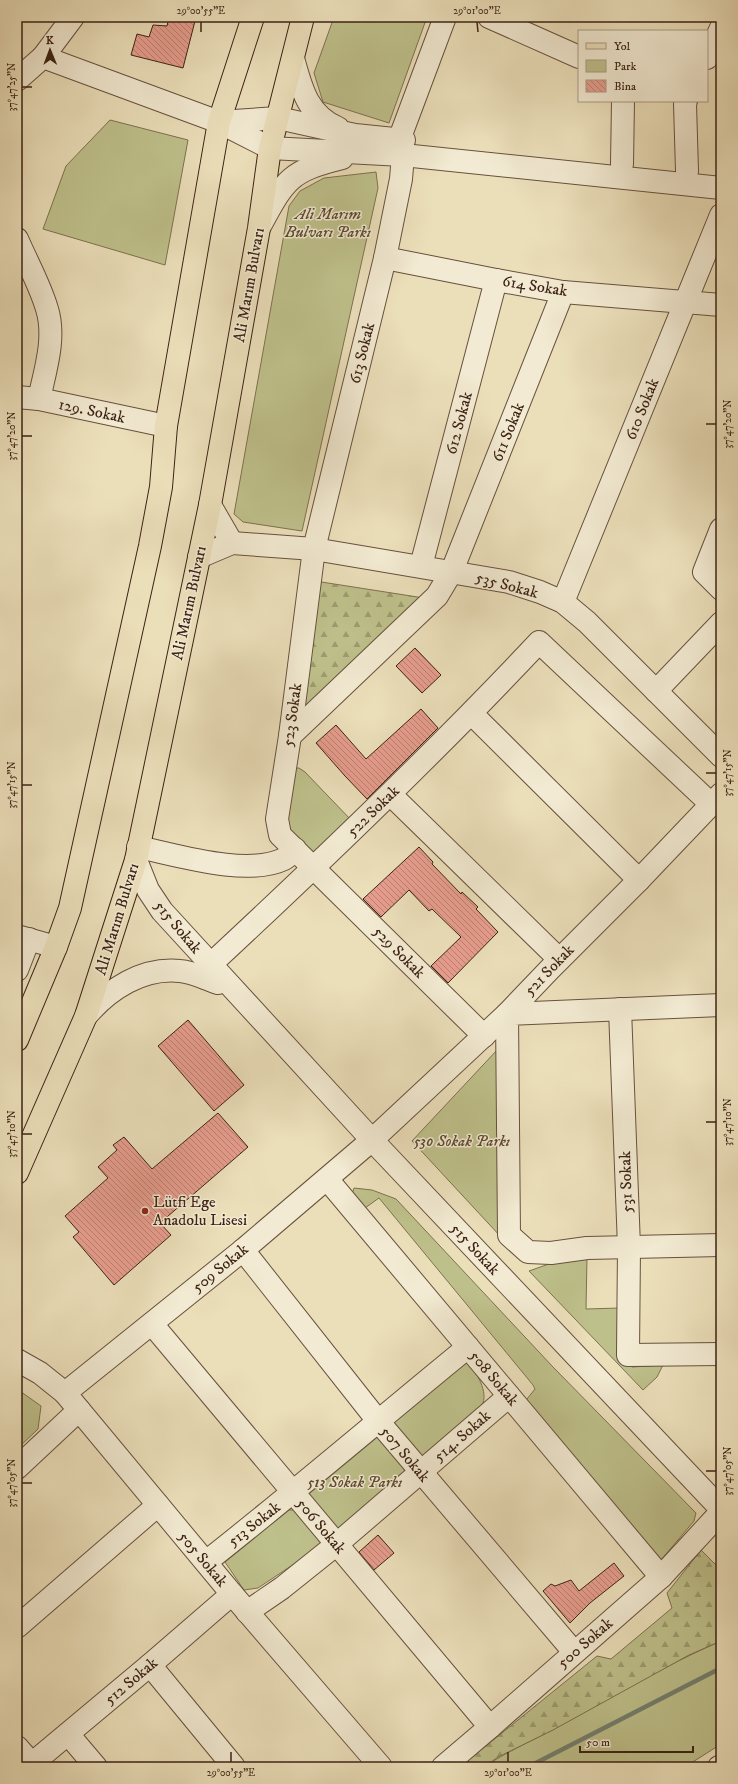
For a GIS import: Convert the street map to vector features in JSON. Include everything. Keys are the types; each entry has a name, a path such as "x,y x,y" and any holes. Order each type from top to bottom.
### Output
{"main road":[{"path":"17,1040 56,947 70,908 150,546 161,487 166,426 219,122 254,17"},
{"name":"Ali Marım Bulvarı","path":"17,1173 86,1016 137,853 210,505 259,228 270,148 303,17"}],"street":[{"path":"17,80 43,57 73,17"},
{"name":"613 Sokak","path":"314,549 385,258 401,179 401,147 445,17"},
{"path":"489,17 578,57"},
{"path":"708,56 721,28"},
{"path":"43,57 219,122 270,148 361,144 622,164 721,174"},
{"path":"293,58 299,82 308,102 320,118 361,144"},
{"path":"622,164 623,102"},
{"path":"683,102 687,171"},
{"path":"219,122 278,118 361,144"},
{"path":"259,228 279,191 296,174 361,144"},
{"path":"401,147 721,188"},
{"name":"610 Sokak","path":"563,602 721,215"},
{"path":"17,239 47,310 50,335 49,353 39,399"},
{"name":"614 Sokak","path":"385,258 563,292 721,305"},
{"name":"612 Sokak","path":"421,566 496,280"},
{"name":"611 Sokak","path":"290,736 437,596 452,571 563,292"},
{"name":"129. Sokak","path":"17,398 39,399 166,426"},
{"path":"199,557 232,543 210,505"},
{"path":"721,529 704,572 721,588"},
{"name":"535 Sokak","path":"232,543 314,549 452,571 509,582 540,592 563,602 586,622 721,756"},
{"name":"523 Sokak","path":"314,549 290,736 277,819 280,834 314,868"},
{"path":"656,691 721,623"},
{"name":"522 Sokak","path":"208,972 472,714 539,642 716,800"},
{"path":"472,714 638,880"},
{"path":"390,794 559,958"},
{"name":"521 Sokak","path":"372,1140 507,1014 559,958 716,800"},
{"path":"137,853 221,864 260,866 284,859 295,849"},
{"name":"515 Sokak","path":"137,853 148,890 162,912 208,972 231,987 372,1140 721,1509"},
{"name":"529 Sokak","path":"314,868 484,1036"},
{"path":"17,970 23,937 56,947"},
{"name":"515 Sokak","path":"86,1016 105,995 119,985 135,978 164,971 179,970 208,972"},
{"path":"721,1005 507,1014 510,1235 528,1252 551,1253 587,1248 721,1245"},
{"name":"531 Sokak","path":"620,1009 629,1247 628,1355 721,1354"},
{"name":"509 Sokak","path":"65,1393 243,1250 372,1140"},
{"name":"508 Sokak","path":"327,1179 661,1577"},
{"name":"507 Sokak","path":"243,1250 378,1421 574,1652"},
{"name":"506 Sokak","path":"152,1324 490,1727"},
{"name":"513 Sokak","path":"206,1562 293,1493 468,1347"},
{"name":"505 Sokak","path":"17,1360 40,1373 65,1393 247,1612 380,1767"},
{"name":"514. Sokak","path":"247,1612 282,1588 337,1544 509,1396"},
{"path":"17,1468 79,1410"},
{"path":"17,1627 158,1505"},
{"name":"500 Sokak","path":"443,1767 661,1577 721,1512"},
{"name":"512 Sokak","path":"30,1765 150,1665 232,1594"},
{"path":"150,1665 234,1767"},
{"path":"68,1734 96,1767"},
{"path":"17,1747 30,1765"}],"green space":[{"path":"334,17 427,17 389,123 323,102 314,73"},
{"path":"110,120 188,140 165,265 43,229 66,166"},
{"name":"Ali Marım Bulvarı Parkı","path":"376,172 378,188 302,531 243,522 234,514 289,206 300,191 324,178"},
{"path":"315,581 424,598 301,713"},
{"path":"289,768 299,768 305,772 352,821 310,860 282,821"},
{"name":"530 Sokak Parkı","path":"498,1049 501,1237 412,1141"},
{"path":"354,1188 372,1190 396,1199 553,1367 696,1513 694,1521 661,1560 523,1404 535,1389 533,1385 379,1198 365,1208 352,1194"},
{"path":"587,1257 586,1309 620,1308 618,1351 632,1367 663,1365 657,1377 643,1390 529,1271 563,1259"},
{"name":"513 Sokak Parkı","path":"464,1359 476,1373 482,1385 484,1391 483,1403 473,1416 420,1460 388,1421"},
{"path":"17,1389 41,1406 38,1429 17,1449"},
{"name":"513 Sokak Parkı","path":"375,1432 408,1473 336,1531 303,1491"},
{"name":"513 Sokak Parkı","path":"288,1510 297,1510 322,1540 321,1546 258,1588 244,1590 225,1562"},
{"path":"701,1550 721,1570 721,1641 689,1655 553,1730 498,1757 484,1767 460,1767 597,1656 611,1659 672,1608 667,1593"},
{"path":"721,1641 721,1744 685,1767 484,1767 657,1672"}],"building":[{"path":"169,17 196,17 183,68 131,55 137,34 149,37 153,25 167,26"},
{"path":"415,648 441,675 422,693 396,666"},
{"path":"421,709 438,728 367,799 316,743 336,725 366,759"},
{"path":"419,847 433,862 432,864 461,894 462,892 478,907 476,909 498,932 448,983 431,966 461,937 432,909 429,911 409,890 381,917 363,899"},
{"path":"188,1020 244,1085 214,1111 158,1046"},
{"path":"218,1113 248,1147 160,1223 171,1235 114,1285 73,1237 79,1232 65,1216 108,1178 98,1167 117,1150 113,1145 124,1137 152,1169"},
{"path":"378,1535 394,1553 374,1570 359,1552"},
{"path":"614,1563 624,1576 590,1603 570,1623 543,1591 551,1584 555,1586 571,1580 579,1591"}],"waterway":[{"path":"528,1767 721,1668"}],"place":[{"name":"Lütfi Ege Anadolu Lisesi","path":"145,1211"}]}
